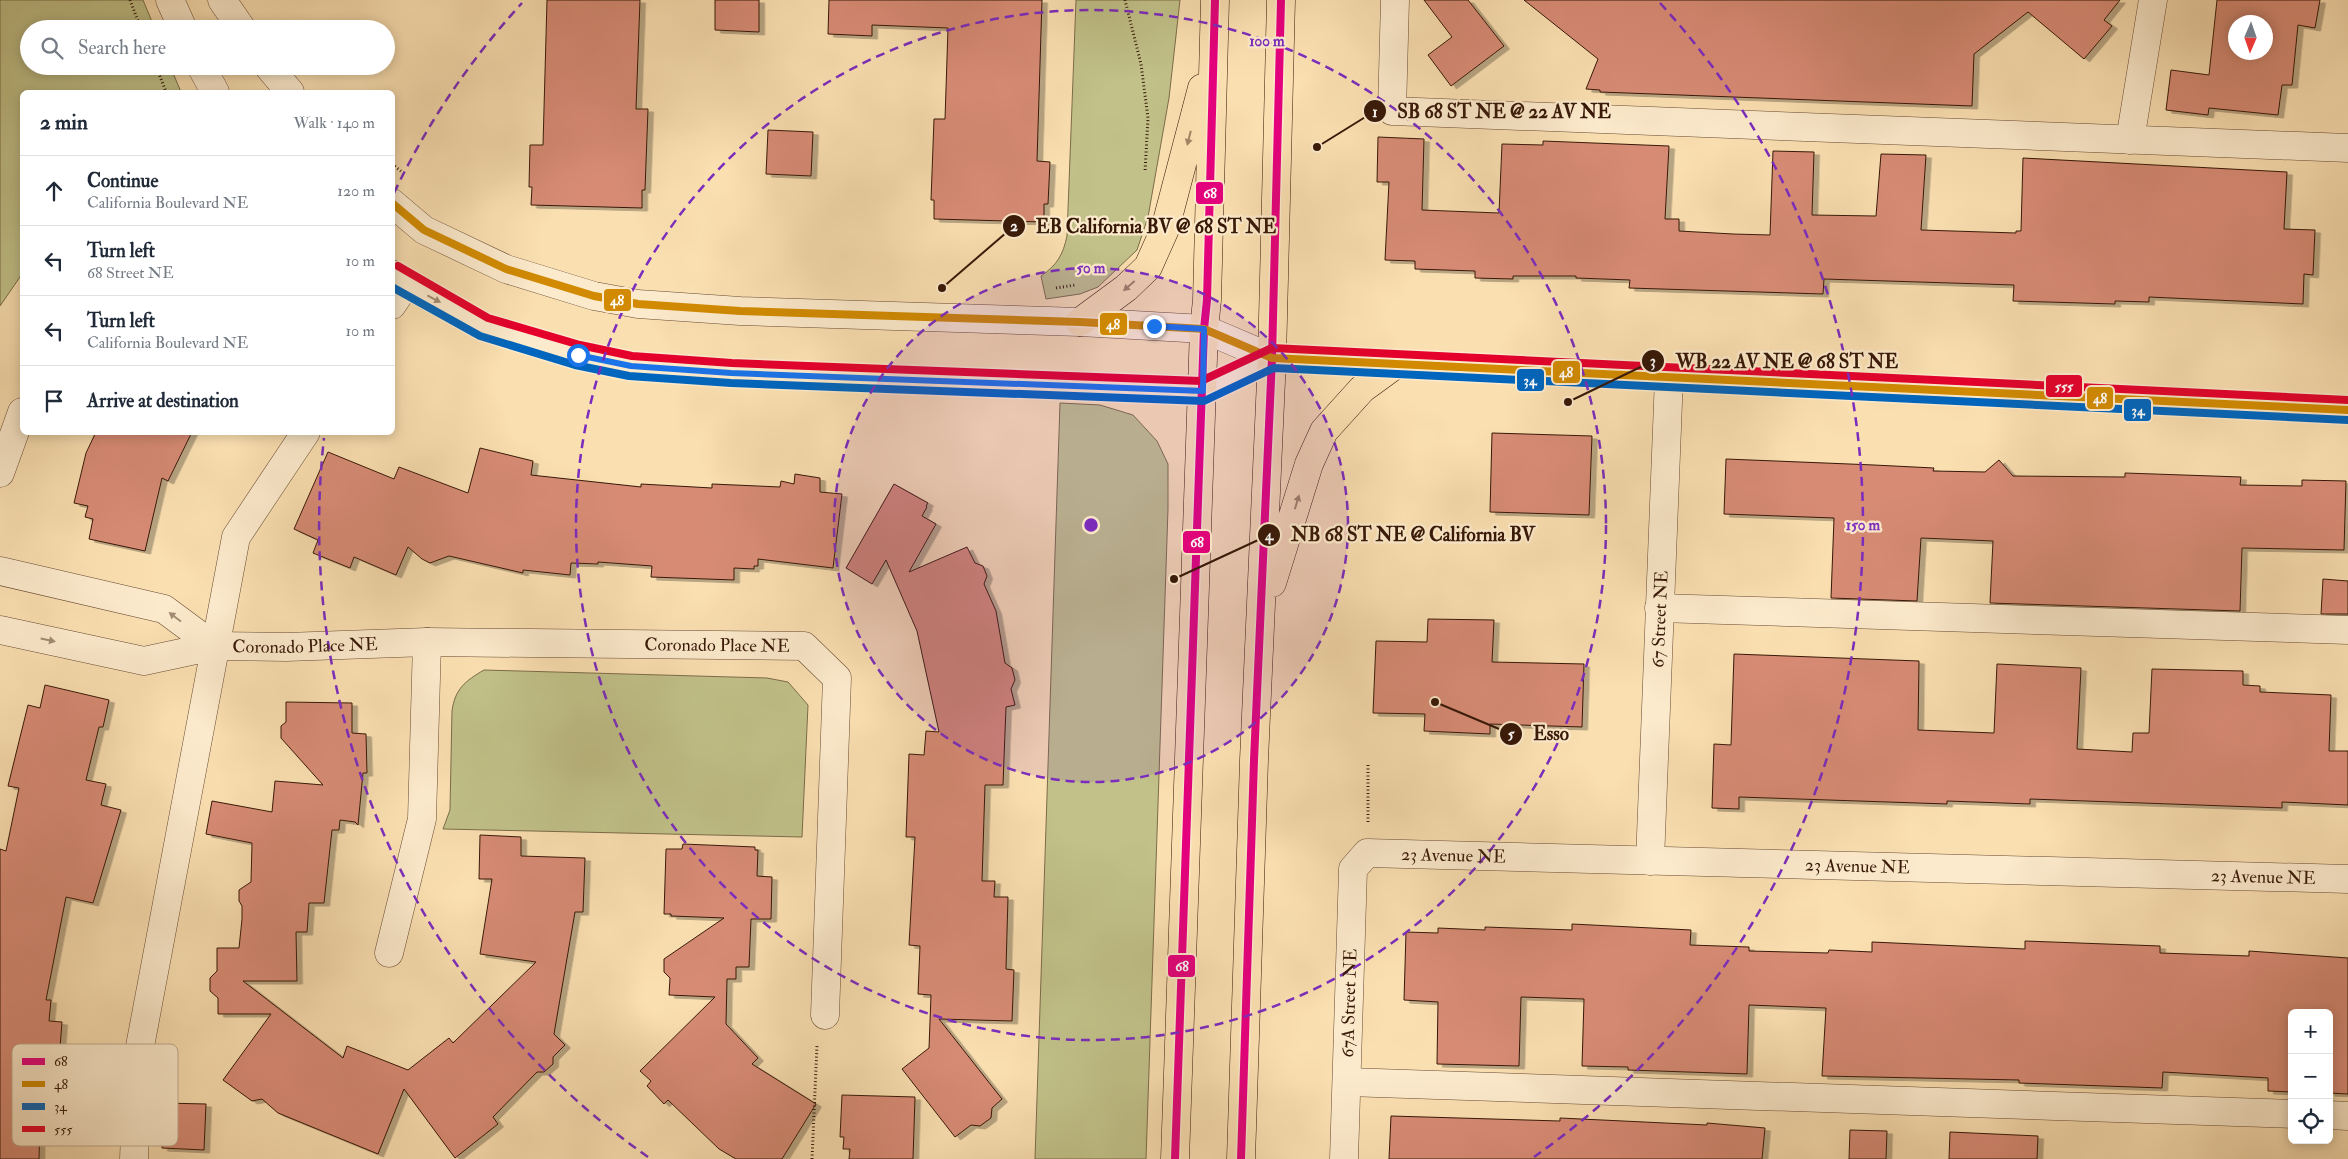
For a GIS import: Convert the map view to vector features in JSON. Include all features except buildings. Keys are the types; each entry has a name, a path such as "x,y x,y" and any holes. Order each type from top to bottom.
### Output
{"main road":[{"path":"1176,1159 1204,329 1207,300 1215,0"},
{"path":"1242,1159 1254,760 1272,358 1281,0"},
{"path":"1080,322 1126,288 1148,267 1165,229 1214,40"},
{"path":"1261,615 1309,464 1324,431 1362,389 1395,365"}],"street":[{"path":"170,0 178,20"},
{"path":"222,0 236,20"},
{"path":"1395,0 1392,111 2348,148"},
{"path":"2130,140 2153,0"},
{"path":"206,75 214,90"},
{"path":"276,75 288,90"},
{"path":"395,206 424,230 506,269 594,296 638,304 740,312 1080,322 1204,329 1272,358 2348,410"},
{"path":"397,288 484,327 578,355 631,366 731,373 1203,391 1272,358"},
{"name":"67 Street NE","path":"1650,861 1669,377"},
{"path":"0,473 20,418"},
{"path":"140,1044 236,537 304,435"},
{"name":"Coronado Place NE","path":"0,571 164,609 214,646"},
{"path":"1659,608 2348,630"},
{"name":"Coronado Place NE","path":"0,630 144,661 214,646 286,647 427,642 804,646 837,678 825,1015"},
{"path":"389,953 422,819 427,642"},
{"name":"23 Avenue NE","path":"1367,840 1650,861 2348,879"},
{"name":"67A Street NE","path":"1344,1159 1353,869 1367,840"},
{"path":"1347,1082 2288,1114"},
{"path":"2333,1115 2348,1116"},
{"path":"134,1159 135,1146"}],"path":[{"path":"130,0 138,20"},
{"path":"1125,0 1141,64 1148,118 1145,174"},
{"path":"159,75 165,90"},
{"path":"395,166 404,174"},
{"path":"1050,288 1084,284"},
{"path":"1367,840 1368,764"},
{"path":"812,1159 816,1050 825,1015"}],"green space":[{"path":"0,0 143,0 151,20 20,20 20,75 174,75 180,90 20,90 20,277 0,306"},
{"path":"1076,0 1180,0 1169,98 1148,217 1137,250 1098,287 1080,294 1046,299 1041,276 1058,259 1064,249 1067,236"},
{"path":"1060,403 1100,405 1133,415 1157,441 1168,464 1146,1159 1035,1159"},
{"path":"484,670 767,678 788,682 808,705 802,837 443,829 450,810 453,703 462,686"}],"transit line":[{"name":"68","path":"1175,1159 1204,329 1207,300 1215,0"},
{"name":"68","path":"1241,1159 1254,760 1272,358 1281,0"},
{"name":"48","path":"395,206 424,230 506,269 594,296 638,304 740,311 1080,322 1204,329 1272,358 2348,410"},
{"name":"555","path":"398,266 488,318 580,345 632,356 732,363 1201,381 1272,348 2348,400"},
{"name":"34","path":"395,289 480,336 575,365 629,376 731,383 1204,401 1274,368 2348,420"}],"place":[{"name":"SB 68 ST NE @ 22 AV NE","path":"1317,147"},
{"name":"EB California BV @ 68 ST NE","path":"942,288"},
{"name":"WB 22 AV NE @ 68 ST NE","path":"1568,402"},
{"name":"NB 68 ST NE @ California BV","path":"1174,579"},
{"name":"Esso","path":"1435,702"}],"route":[{"path":"578,355 631,366 731,373 1203,391 1204,329 1154,326"}]}
